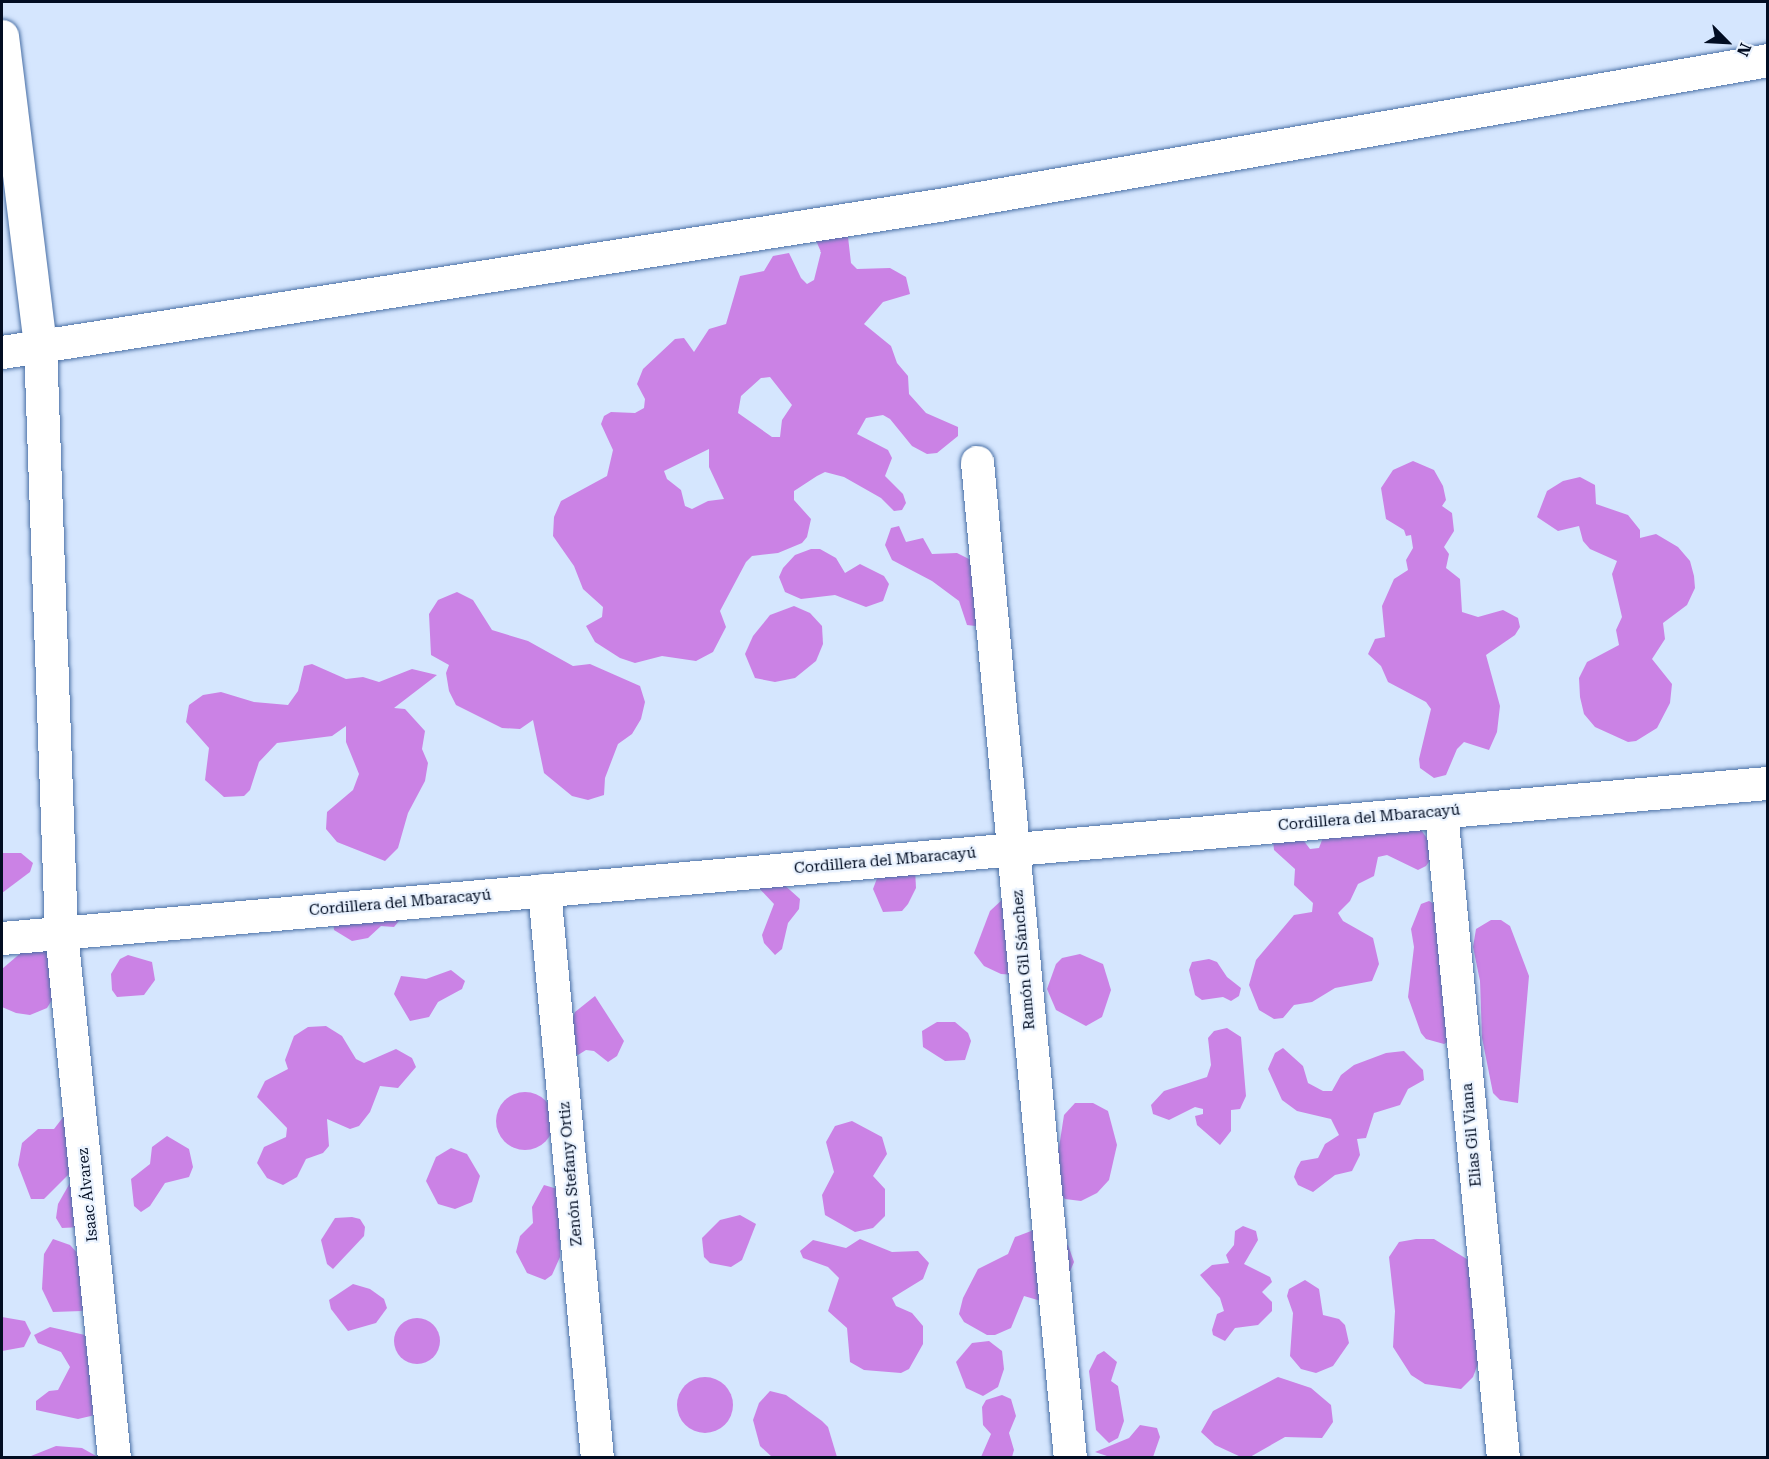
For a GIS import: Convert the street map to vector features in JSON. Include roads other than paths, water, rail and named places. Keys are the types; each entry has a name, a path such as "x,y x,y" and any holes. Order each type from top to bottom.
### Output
{"street":[{"name":"Isaac Álvarez","path":"2,36 40,345 62,932 114,1458"},
{"path":"2,352 927,207 1767,60"},
{"name":"Ramón Gil Sánchez","path":"977,462 1070,1458"},
{"name":"Cordillera del Mbaracayú","path":"2,938 1767,783"},
{"name":"Elias Gil Viana","path":"1441,812 1503,1458"},
{"name":"Zenón Stefany Ortiz","path":"544,890 597,1458"}]}
